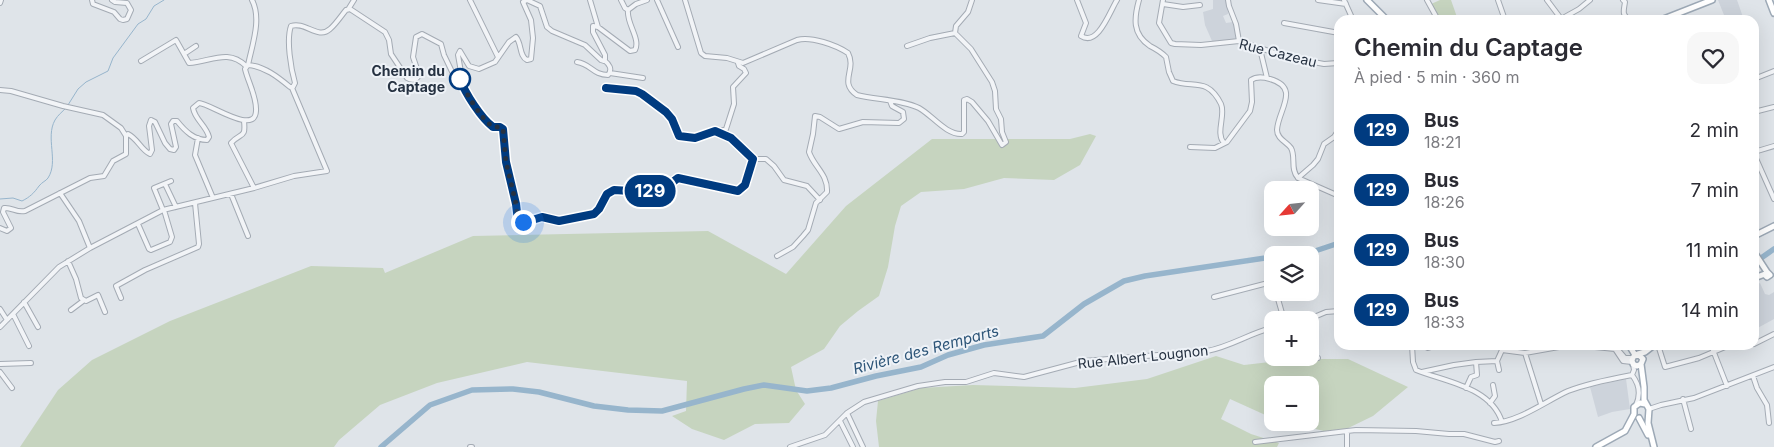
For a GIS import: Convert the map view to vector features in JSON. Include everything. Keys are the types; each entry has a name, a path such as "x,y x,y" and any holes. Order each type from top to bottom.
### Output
{"main road":[{"path":"1368,0 1382,15"},
{"path":"1674,15 1712,0"},
{"path":"1769,0 1774,13"},
{"path":"1759,234 1774,226"},
{"path":"1759,260 1768,273"},
{"path":"1632,350 1642,371 1645,404 1654,447"},
{"path":"1636,360 1648,350"},
{"path":"1644,396 1633,409 1637,417 1644,424 1654,447"},
{"path":"1636,404 1645,404"},
{"path":"1637,417 1644,418 1648,412"},
{"path":"1596,447 1622,432 1637,417"}],"street":[{"path":"92,0 94,4 114,12 120,19 127,19 131,10 130,6 127,3 112,0"},
{"path":"126,136 128,134 133,136 145,152 150,154 152,150 150,120 155,122 166,143 175,150 171,124 173,120 178,121 184,131 207,140 209,137 208,132 194,113 193,108 198,103 206,104 244,121 253,117 256,112 255,102 246,72 257,14 252,0"},
{"path":"292,88 295,83 290,58 291,26 300,25 315,31 326,32 351,7 354,0"},
{"path":"470,0 498,57"},
{"path":"540,6 527,0 523,2 532,20 532,57 527,60 523,58 516,38 509,42 495,62 479,69 474,69 465,61 460,51 458,54 461,72 460,79 465,92 484,120 493,127 503,129 506,162 518,221 529,221 542,217 559,221 594,214 607,194 614,190 647,192 669,185 678,178 740,190 745,185 753,159"},
{"path":"542,0 540,6 547,27 585,45 601,60 604,60 610,67 610,73"},
{"path":"590,0 598,27"},
{"path":"604,60 606,57 604,51 592,30 594,25 630,51 635,50 637,45 628,17 628,10 621,0"},
{"path":"628,10 644,0"},
{"path":"656,0 678,47"},
{"path":"685,0 701,53 705,56 727,58 738,63 746,73 732,87 734,104 726,129 718,132"},
{"path":"955,34 956,26 968,12 972,0"},
{"path":"1077,0 1086,23 1081,36 1086,39 1092,38 1108,19 1117,0"},
{"path":"1138,0 1135,15 1136,30 1145,42 1166,57 1173,81 1201,85 1208,89 1217,99 1222,107 1221,138 1224,143"},
{"path":"1228,0 1236,24 1239,41"},
{"path":"1318,0 1345,2 1351,15"},
{"path":"1427,0 1435,15"},
{"path":"1498,0 1503,15"},
{"path":"1547,0 1558,15"},
{"path":"1568,15 1590,0"},
{"path":"1623,0 1625,2 1625,15"},
{"name":"Rue Cazeau","path":"1200,5 1183,7 1163,2 1159,23 1172,43 1201,45 1239,41 1287,57 1324,64 1334,63"},
{"path":"348,9 385,32 389,40 389,49 393,60 407,78 413,80 418,78 419,75 414,57 416,37 422,34 441,44 455,78 460,79"},
{"path":"1284,23 1334,32"},
{"path":"738,63 743,63 797,40 804,38 812,39 848,53 851,64 847,80 852,92 857,95 903,102 919,108 950,130 959,134 964,132 964,100 967,99 972,102 988,121 1001,144 1005,144 1001,119 996,109 995,91 992,82 971,49 955,34"},
{"path":"907,46 930,38 955,34"},
{"path":"0,327 55,270 90,248 164,210 294,176 327,172 292,88 276,75 254,65 247,65 239,60 225,57 215,57 191,64 178,41 174,40 142,61"},
{"path":"184,54 196,46"},
{"path":"1260,49 1267,78"},
{"path":"577,62 585,64 599,74 610,73 643,78"},
{"path":"1759,77 1774,72"},
{"path":"1190,147 1215,148 1227,142 1250,112 1252,102 1251,80 1256,77 1280,82 1284,88 1285,107 1277,131 1291,148 1294,171 1298,178 1334,194"},
{"path":"606,88 636,91 642,94 666,112 672,119 679,136 695,138 710,131 718,132 731,138 753,159 766,160 774,166 784,180 807,186 820,200"},
{"path":"0,90 11,91 103,115 121,128 126,136 126,154 113,161 104,176 90,178 25,212 4,208 3,212 11,228 7,230 0,228"},
{"path":"777,256 793,247 808,230 814,208 826,195 827,182 809,152 815,116 820,117 839,129 863,122 885,124 902,122 903,112 892,106 890,101"},
{"path":"1759,111 1774,107"},
{"path":"244,121 244,135 232,141 232,146 254,188"},
{"path":"1298,178 1318,159 1324,144 1334,137"},
{"path":"198,138 194,155 213,198"},
{"path":"1759,150 1774,146"},
{"path":"1759,164 1774,199"},
{"path":"138,224 150,250 170,242 172,237 164,210 154,188 171,181"},
{"path":"165,184 176,207"},
{"path":"60,193 79,221 90,248"},
{"path":"231,194 248,236"},
{"path":"121,298 116,286 145,270 198,247 194,212 195,203"},
{"path":"68,262 76,279 79,295 83,301"},
{"path":"1214,297 1264,284"},
{"path":"71,310 83,301 98,295 105,312"},
{"path":"24,302 38,327"},
{"path":"0,309 7,320"},
{"path":"1319,315 1334,311"},
{"path":"14,314 29,346"},
{"name":"Rue Albert Lougnon","path":"790,447 825,435 847,414 864,402 918,386 944,382 966,382 994,373 1024,377 1084,361 1216,350 1264,330"},
{"path":"1759,342 1774,334"},
{"path":"1413,350 1416,370 1479,393 1498,411 1502,422"},
{"path":"1499,370 1498,361 1502,350 1526,353 1542,350"},
{"path":"1617,350 1625,358 1636,360 1632,375"},
{"path":"1660,350 1665,367 1688,362 1719,350"},
{"path":"1714,352 1726,386"},
{"path":"1526,353 1541,404"},
{"path":"1422,372 1454,365 1498,361"},
{"path":"1466,388 1470,377 1477,375 1476,362"},
{"path":"0,364 31,363"},
{"path":"1648,412 1683,399 1694,398 1774,367"},
{"path":"0,372 12,388"},
{"path":"1494,423 1502,422 1579,387 1632,375"},
{"path":"1632,375 1636,380 1639,392 1636,404"},
{"path":"1753,376 1757,388 1767,405 1769,423"},
{"path":"1490,403 1495,396 1492,386"},
{"path":"1683,399 1691,429"},
{"path":"847,414 863,447"},
{"path":"840,421 853,447"},
{"path":"1255,442 1347,431 1416,430 1468,434 1496,442 1499,441"},
{"path":"1347,431 1347,447"}],"shaded area":[{"path":"1213,0 1227,0 1228,14 1223,16 1226,23 1233,22 1237,30 1238,39 1212,41 1205,25 1203,12 1213,9"},
{"path":"1718,0 1737,0 1742,15 1724,15"},
{"path":"1759,284 1765,294 1769,295 1774,292 1774,319 1759,327"},
{"path":"1626,379 1630,409 1598,417 1590,387"}],"green space":[{"path":"1440,0 1451,0 1456,15 1434,15 1429,5"},
{"path":"1090,134 1096,136 1080,165 1054,180 1004,178 964,189 921,192 901,206 895,226 888,267 879,296 840,326 824,349 791,367 796,390 805,404 789,423 755,424 724,440 692,429 672,416 686,411 687,381 527,362 437,383 380,405 339,440 334,447 20,447 58,390 92,360 170,321 311,266 383,268 385,273 473,236 708,231 786,274 846,206 932,139 1070,139"},
{"path":"1216,356 1244,365 1264,363 1264,366 1319,366 1319,359 1348,359 1408,387 1373,416 1336,434 1319,430 1319,376 1264,376 1264,414 1230,399 1221,419 1251,434 1279,443 1277,447 879,447 876,421 878,401 921,388 973,385 1075,388 1147,379"}],"waterway":[{"path":"68,105 78,89 86,82 108,71 113,58 138,24 146,19 154,6 164,0"},
{"path":"0,199 13,198 22,201 32,195 48,178 52,164 52,127 56,118 66,108"},
{"name":"Rivière des Remparts","path":"1319,250 1334,245"},
{"name":"Rivière des Remparts","path":"1759,260 1774,249"},
{"name":"Rivière des Remparts","path":"381,447 430,405 472,390 513,389 539,392 594,406 662,411 764,385 807,391 831,388 921,367 948,355 984,345 1043,336 1084,304 1124,281 1145,276 1264,258"}],"bus line":[{"name":"129","path":"460,79 465,92 484,120 493,127 500,127 504,131 506,162 518,221 529,221 542,217 559,221 594,214 599,209 603,198 614,190 647,192 669,185 678,178 738,191 745,185 753,159 731,138 715,131 710,131 702,136 690,139 679,136 672,119 666,112 642,94 636,91 606,88"}],"place":[{"name":"Chemin du Captage","path":"460,79"}],"route":[{"path":"460,79 465,92 484,120 493,127 500,127 504,131 506,162 518,221 523,222"}]}
